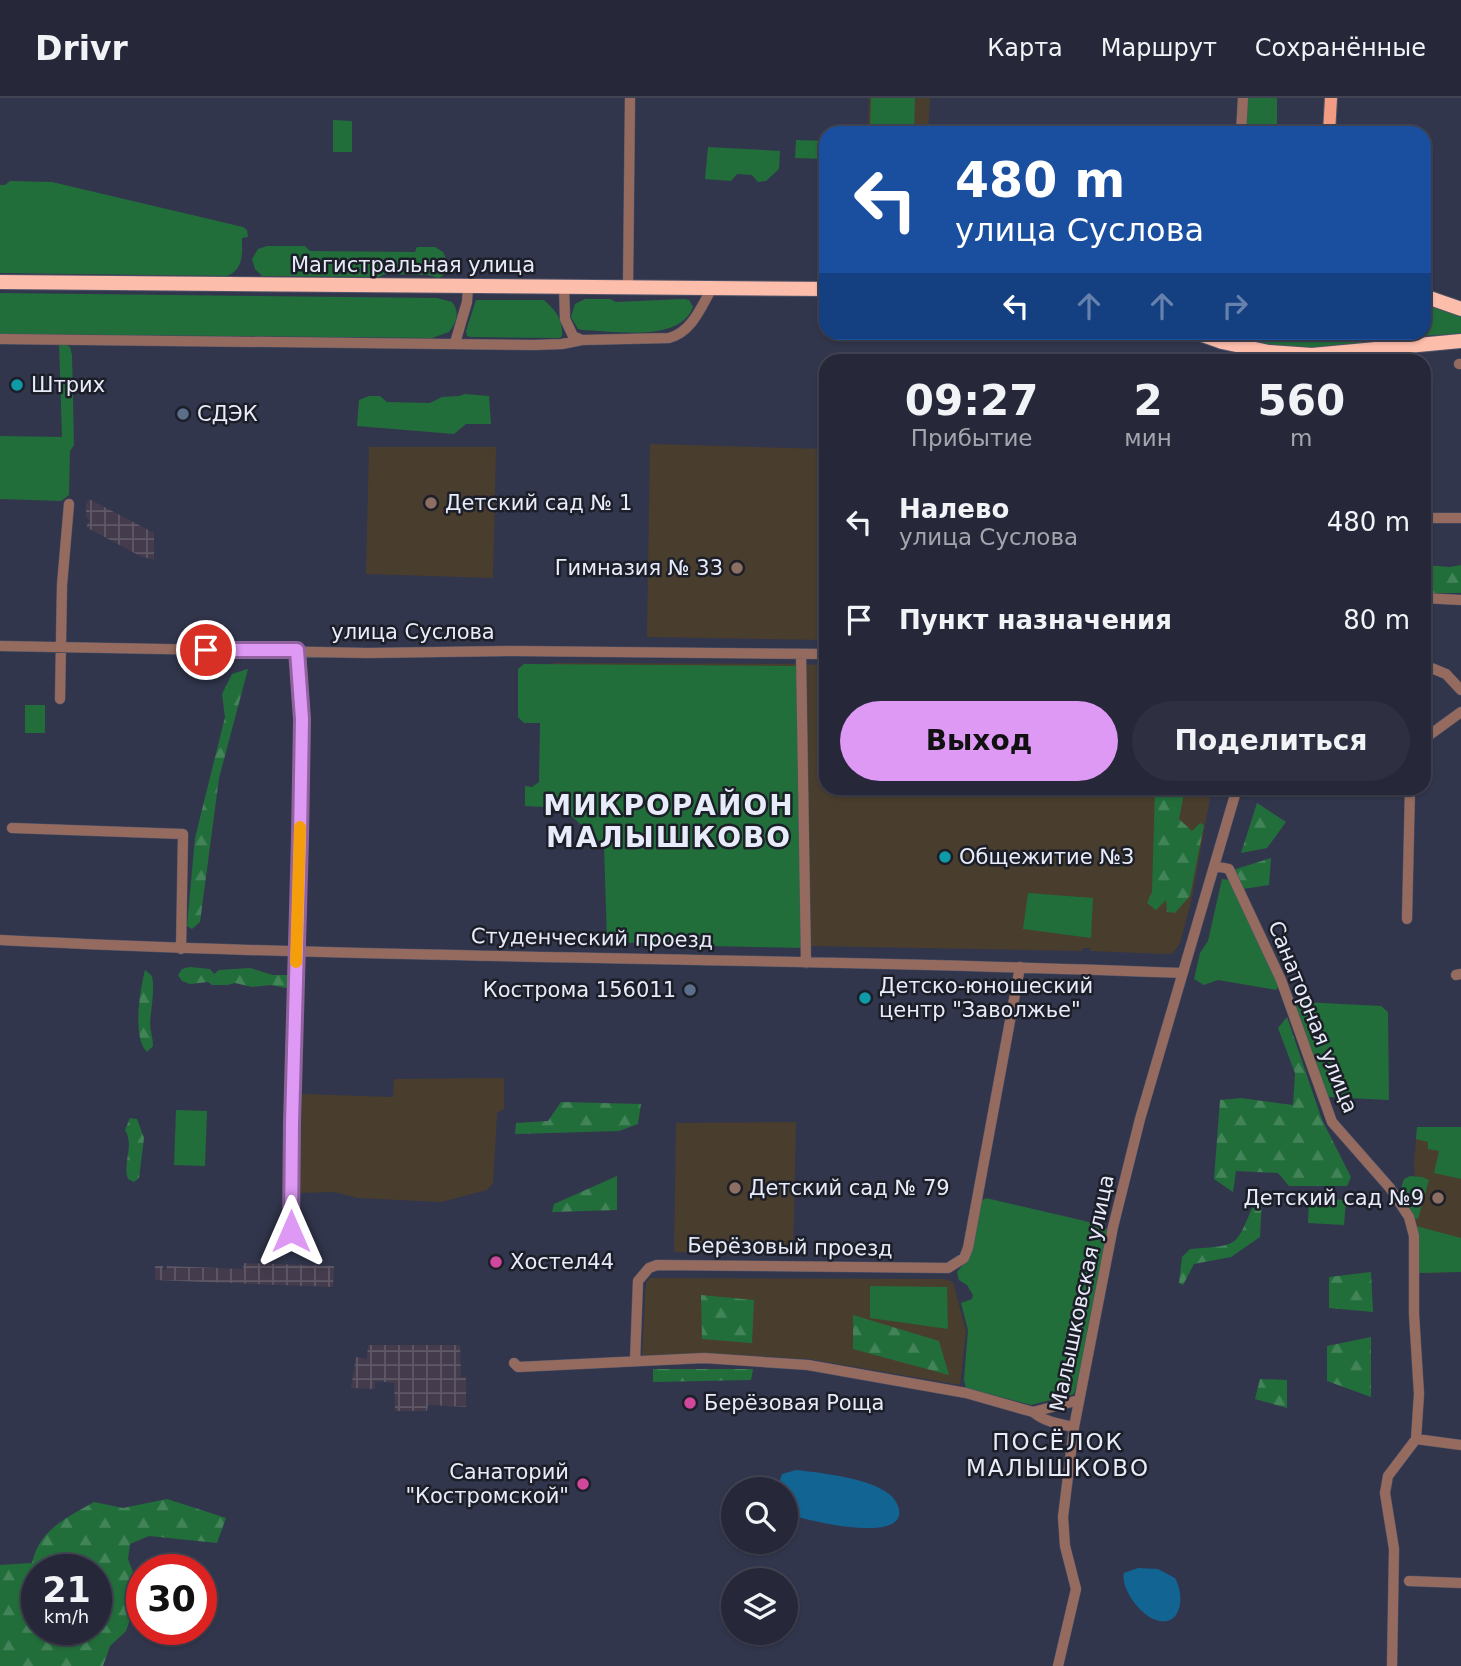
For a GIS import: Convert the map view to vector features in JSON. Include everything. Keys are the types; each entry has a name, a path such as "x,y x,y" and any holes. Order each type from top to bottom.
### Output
{"highway":[{"name":"Магистральная улица","path":"0,282 819,289"},
{"path":"1431,298 1461,309"},
{"path":"1216,340 1264,354"},
{"path":"1384,348 1396,340"},
{"path":"1340,354 1461,341"}],"main road":[{"path":"1329,126 1331,98"}],"street":[{"path":"628,287 630,98"},
{"path":"1241,126 1243,98"},
{"path":"564,286 565,319 573,336 582,340"},
{"path":"455,343 467,302 468,287"},
{"path":"0,339 534,345 582,340 669,338 686,330 712,288"},
{"path":"60,699 62,585 69,505"},
{"path":"1431,518 1461,518"},
{"path":"1431,598 1461,600"},
{"name":"улица Суслова","path":"0,646 368,653 513,651 819,654"},
{"path":"291,1231 302,719 297,650"},
{"path":"801,654 806,963"},
{"path":"1431,668 1446,674 1461,691"},
{"path":"1431,734 1461,712"},
{"name":"Малышковская улица","path":"1058,1666 1076,1589 1062,1528 1074,1427 1116,1214 1140,1119 1235,795"},
{"path":"1407,919 1410,795"},
{"path":"12,828 183,834 181,948"},
{"name":"Санаторная улица","path":"1216,866 1229,869 1281,980 1332,1122 1384,1180 1409,1217 1414,1236 1414,1314 1419,1394 1416,1439"},
{"name":"Студенческий проезд","path":"0,940 181,948 1183,973"},
{"name":"Берёзовый проезд","path":"635,1361 638,1281 649,1268 657,1265 948,1268 964,1258 1020,967"},
{"path":"513,1363 518,1367 704,1357 808,1365 966,1393 1033,1412 1053,1423 1074,1427"},
{"path":"1033,1412 1079,1400"},
{"path":"1392,1666 1394,1549 1385,1493 1388,1476 1416,1439 1461,1445"},
{"path":"1409,1581 1461,1583"}],"shaded area":[{"path":"869,98 930,98 928,126 868,126"},
{"name":"Гимназия № 33","path":"650,444 819,449 819,640 647,637"},
{"name":"Детский сад № 1","path":"369,447 496,447 493,578 366,574"},
{"path":"89,499 154,533 154,560 140,556 86,527 90,520 86,517"},
{"path":"553,663 806,664 819,665 819,795 1211,795 1191,902 1180,943 1173,953 1091,951 1090,948 1083,948 1082,951 811,946 809,843 617,845 551,779"},
{"path":"504,1078 504,1109 497,1113 493,1183 487,1190 441,1202 358,1198 334,1192 300,1193 302,1094 393,1097 394,1079"},
{"name":"Детский сад № 79","path":"796,1122 793,1255 674,1252 676,1123"},
{"name":"Детский сад №9","path":"1417,1127 1461,1127 1461,1272 1418,1273 1414,1163"},
{"path":"244,1263 334,1266 333,1287 155,1280 155,1266 163,1266 163,1270 166,1270 167,1266 243,1269"},
{"path":"650,1278 944,1279 953,1282 966,1331 960,1385 809,1359 704,1353 642,1356 646,1283"},
{"path":"368,1345 460,1345 461,1377 466,1377 466,1407 428,1405 427,1411 395,1411 394,1383 375,1381 375,1389 351,1388 356,1357 367,1359"}],"green space":[{"path":"871,98 915,98 914,126 870,126"},
{"path":"1246,98 1277,98 1277,125 1294,125 1294,126 1244,126"},
{"path":"333,120 352,121 352,152 333,152"},
{"path":"796,140 819,141 819,159 795,158"},
{"path":"708,147 780,151 779,169 766,181 758,182 752,175 737,174 731,181 705,179"},
{"path":"10,181 52,182 243,227 247,230 248,237 242,238 242,255 237,269 227,276 0,273 0,185"},
{"path":"267,246 305,246 310,251 415,252 417,247 435,247 443,252 447,266 443,276 439,278 428,275 385,274 379,277 262,276 255,269 252,259 258,249"},
{"path":"0,293 437,298 452,302 456,317 449,332 432,338 0,334"},
{"path":"585,299 610,299 616,302 684,299 689,300 693,307 686,318 675,326 660,330 628,333 583,330 578,329 571,317 575,304"},
{"path":"476,300 544,300 558,316 562,336 467,336 466,331"},
{"path":"1431,306 1461,317 1461,334 1431,335"},
{"path":"1239,340 1386,340 1314,349 1265,346"},
{"path":"59,341 70,347 72,355 74,445 70,451 69,495 61,501 0,499 0,436 62,437"},
{"path":"465,394 489,396 491,424 466,424 454,434 357,426 359,400 369,396 380,396 387,402 430,403 442,397"},
{"path":"1461,565 1461,593 1431,593 1431,566"},
{"path":"524,664 797,666 803,948 713,946 713,943 607,942 604,845 562,808 525,806 525,786 532,787 539,782 540,723 524,723 518,717 518,669"},
{"path":"248,669 219,778 200,922 192,929 187,926 195,838 225,717 222,694 232,674"},
{"path":"25,705 45,705 45,733 25,733"},
{"path":"1155,795 1184,795 1179,819 1192,831 1200,823 1204,825 1190,896 1175,913 1167,912 1166,900 1156,910 1147,903 1152,892"},
{"path":"1257,803 1286,822 1267,848 1241,853"},
{"path":"1271,858 1269,885 1243,889 1233,870"},
{"path":"1222,879 1229,880 1279,986 1276,990 1218,980 1204,985 1194,979 1200,953 1208,941"},
{"path":"1028,893 1093,898 1091,938 1023,929"},
{"path":"250,968 273,975 289,975 291,982 286,988 271,985 252,987 235,983 190,984 182,981 178,975 182,969 210,969 214,974 219,970"},
{"path":"145,970 152,976 153,988 150,1023 153,1046 147,1052 142,1045 138,1025"},
{"path":"1303,1002 1381,1006 1388,1012 1389,1100 1328,1097 1296,1009 1296,1006"},
{"path":"1287,1017 1322,1120 1351,1177 1347,1186 1289,1186 1278,1173 1236,1171 1233,1192 1214,1179 1220,1100 1241,1098 1293,1105 1295,1073 1278,1028"},
{"path":"561,1102 641,1104 638,1124 619,1131 515,1134 516,1123 548,1121"},
{"path":"176,1110 207,1111 205,1166 174,1165"},
{"path":"130,1118 137,1119 144,1138 139,1178 134,1182 128,1179 126,1166 129,1142 125,1130"},
{"path":"1417,1127 1461,1127 1461,1179 1434,1173 1439,1151 1428,1149 1428,1142 1416,1139"},
{"path":"617,1176 617,1210 552,1212 554,1204"},
{"path":"1410,1176 1429,1180 1418,1219 1413,1219 1401,1188 1404,1179"},
{"path":"1262,1197 1260,1237 1231,1257 1194,1264 1183,1285 1179,1283 1182,1257 1190,1249 1219,1246 1234,1241 1244,1228 1255,1201"},
{"path":"986,1198 1108,1229 1084,1358 1074,1394 1031,1405 966,1388 964,1380 968,1330 961,1303 972,1299 973,1295 967,1285 959,1280 957,1272 967,1260 981,1201"},
{"path":"1309,1198 1346,1200 1344,1225 1308,1223"},
{"path":"1416,1226 1461,1238 1461,1272 1418,1273"},
{"path":"1371,1272 1373,1312 1329,1308 1329,1277"},
{"path":"870,1286 947,1287 948,1329 870,1318"},
{"path":"701,1295 754,1300 752,1343 702,1339"},
{"path":"853,1315 939,1341 949,1375 853,1349"},
{"path":"1371,1337 1371,1397 1327,1381 1327,1346"},
{"path":"653,1369 753,1369 751,1380 653,1382"},
{"path":"1260,1379 1287,1380 1287,1408 1255,1399"},
{"path":"167,1499 226,1518 217,1543 149,1536 130,1544 129,1554 126,1554 126,1631 112,1644 112,1554 35,1554 47,1533 94,1502 123,1508"},
{"path":"21,1564 21,1645 111,1645 103,1666 0,1666 0,1565"}],"water":[{"path":"796,1470 869,1484 892,1497 898,1506 898,1518 887,1526 859,1528 798,1517 798,1477 781,1477 782,1474"},
{"path":"1138,1568 1158,1569 1175,1578 1180,1601 1176,1615 1171,1619 1156,1620 1144,1613 1133,1601 1125,1586 1124,1573"}],"slow traffic":[{"path":"296,962 300,827"}],"place":[{"name":"Штрих","path":"17,385"},
{"name":"СДЭК","path":"183,414"},
{"name":"Детский сад № 1","path":"431,503"},
{"name":"Гимназия № 33","path":"737,568"},
{"name":"Общежитие №3","path":"945,857"},
{"name":"Кострома 156011","path":"690,990"},
{"name":"Детско-юношеский центр \"Заволжье\"","path":"865,998"},
{"name":"Детский сад № 79","path":"735,1188"},
{"name":"Детский сад №9","path":"1438,1198"},
{"name":"Хостел44","path":"496,1262"},
{"name":"Берёзовая Роща","path":"690,1403"},
{"name":"Санаторий \"Костромской\"","path":"583,1484"}],"district":[{"name":"МИКРОРАЙОН МАЛЫШКОВО","path":"669,821"},
{"name":"ПОСЁЛОК МАЛЫШКОВО","path":"1058,1455"}],"route":[{"path":"206,650 297,650 302,719 291,1231"}]}
